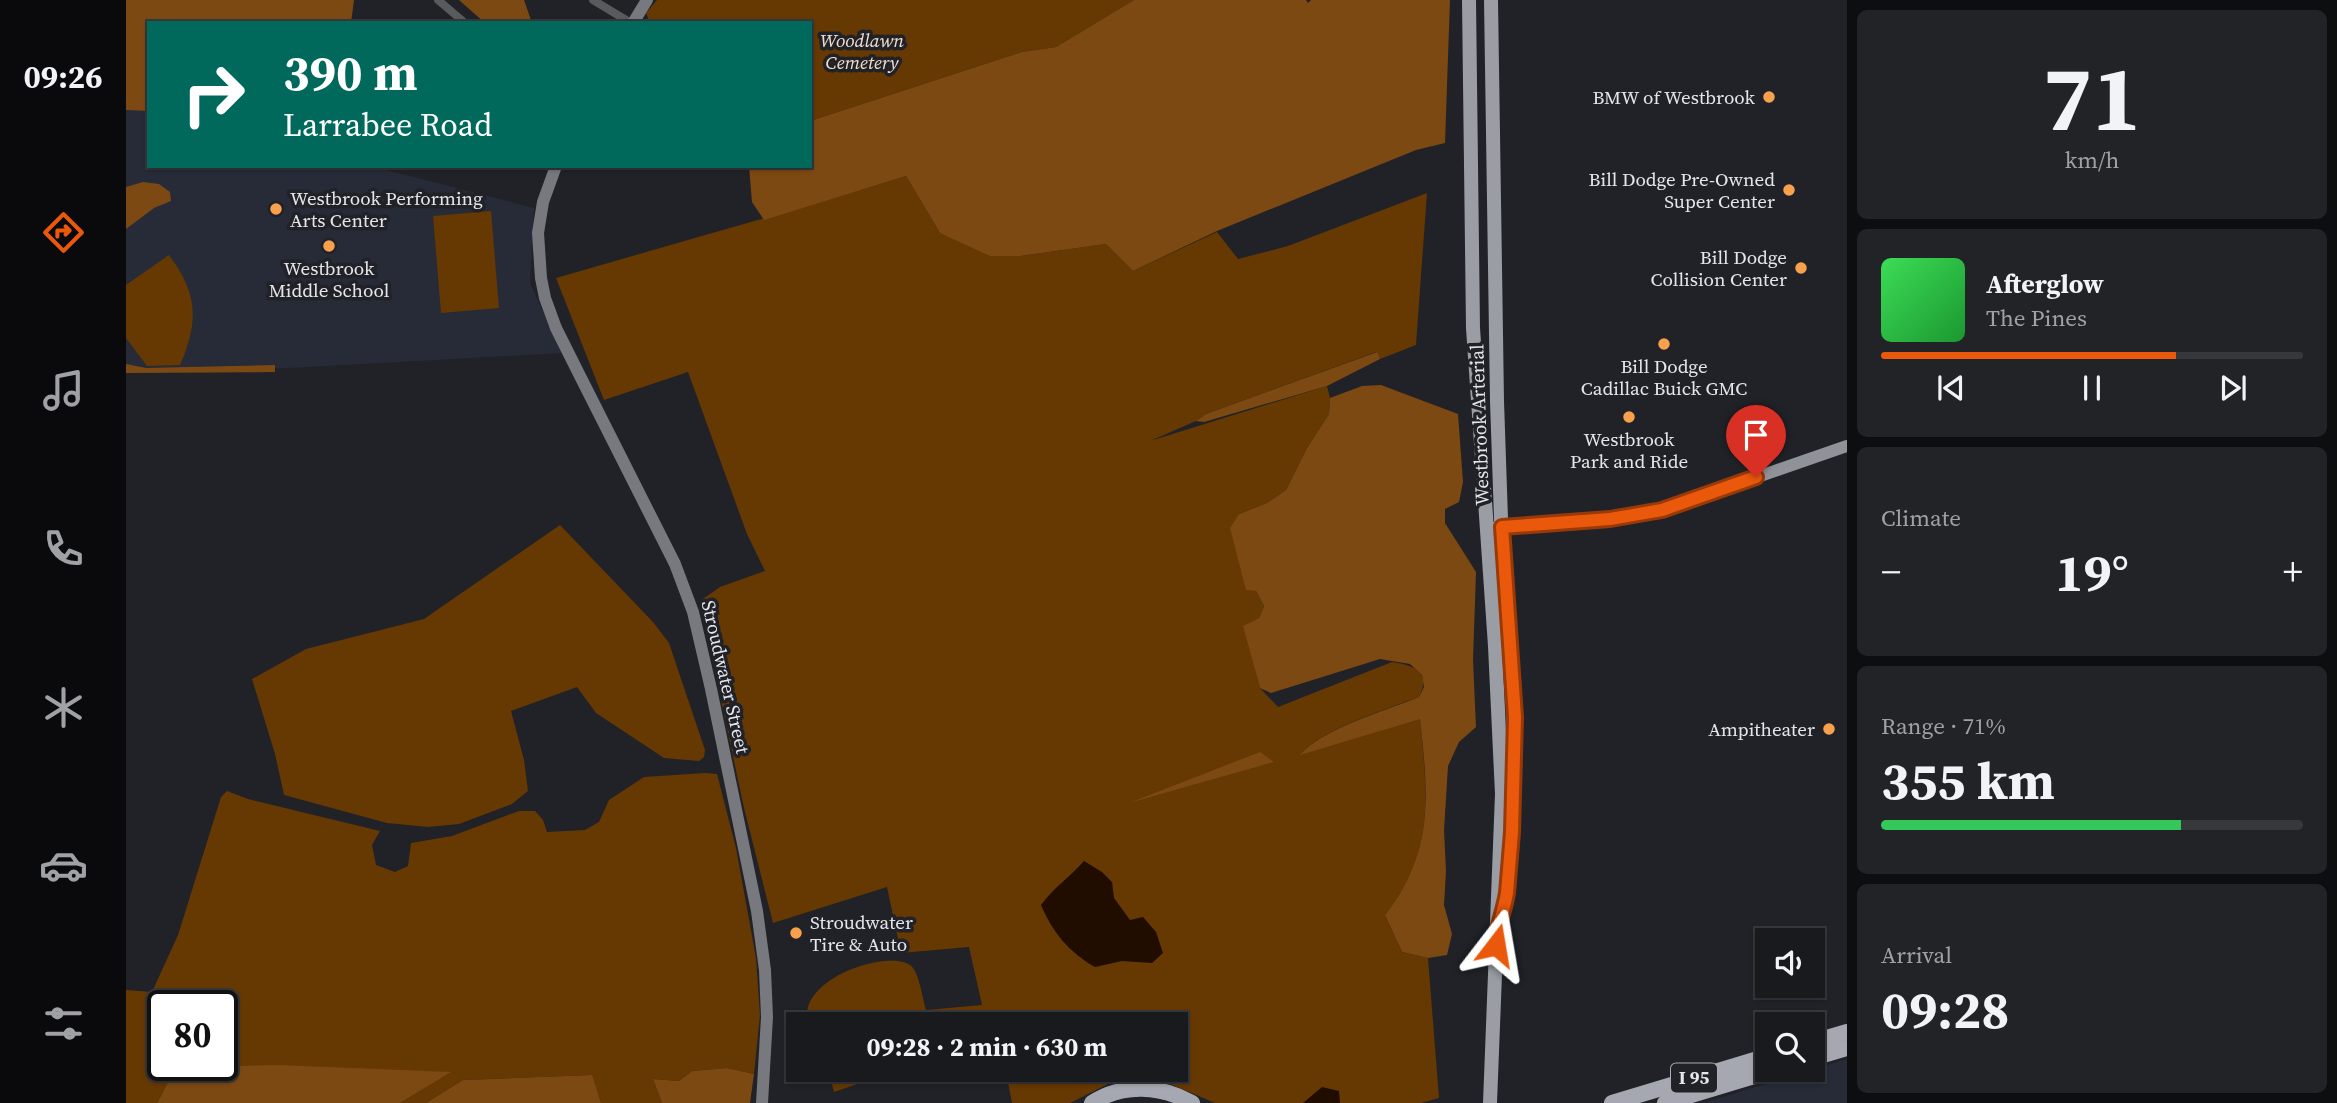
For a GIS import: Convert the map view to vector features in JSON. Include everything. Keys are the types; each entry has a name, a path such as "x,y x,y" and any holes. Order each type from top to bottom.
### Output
{"highway":[{"name":"Westbrook Arterial","path":"1469,0 1473,328 1515,717 1515,766 1507,893 1497,931 1490,1103"},
{"name":"Westbrook Arterial","path":"1491,0 1497,401 1494,528"},
{"path":"1825,1038 1847,1031"},
{"path":"1825,1054 1847,1048"},
{"name":"I 95","path":"1612,1103 1755,1060"},
{"name":"I 95","path":"1665,1103 1755,1076"},
{"path":"1091,1103 1119,1090 1145,1088 1170,1093 1192,1103"},
{"path":"1102,1103 1138,1093 1164,1097 1180,1103"}],"main road":[{"path":"633,21 647,0"},
{"name":"Stroudwater Street","path":"555,168 543,202 538,233 545,298 562,339 680,576 693,612 711,689 762,946 767,1017 762,1103"},
{"path":"1494,528 1610,519 1662,510 1847,446"}],"street":[{"path":"438,0 463,21"},
{"path":"593,0 629,21"}],"shaded area":[{"path":"126,0 354,0 351,21 147,21 147,111 126,110"},
{"path":"459,0 524,0 531,21 483,21"},
{"path":"1134,0 1306,0 1308,3 1311,0 1450,0 1445,143 1416,150 1217,231 1133,271 1106,244 1020,256 990,256 940,233 906,176 764,220 752,202 749,168 812,168 812,120 1022,52 1056,47"},
{"name":"Westbrook Middle School","path":"126,103 147,108 147,168 379,168 534,208 530,283 562,353 290,368 126,370"},
{"path":"143,182 159,184 170,192 171,201 154,208 126,229 126,187"},
{"path":"1377,352 1380,359 1327,386 1204,422 1196,421 1206,414"},
{"path":"126,364 146,368 275,365 275,372 126,373"},
{"path":"1381,385 1458,414 1463,482 1459,502 1445,509 1445,523 1476,572 1473,660 1476,727 1459,742 1448,766 1444,830 1444,905 1452,934 1447,955 1428,958 1402,952 1385,915 1413,868 1420,845 1426,797 1420,719 1300,755 1310,745 1339,728 1419,697 1424,687 1422,675 1410,664 1380,659 1271,693 1260,688 1243,626 1259,618 1264,606 1256,591 1246,590 1230,528 1239,514 1267,503 1286,490 1307,448 1329,414 1330,398 1362,386"},
{"path":"1260,752 1274,762 1129,803"},
{"path":"1084,861 1112,882 1114,898 1130,920 1143,917 1156,932 1163,953 1152,963 1122,961 1095,967 1077,955 1051,924 1041,905"},
{"path":"1847,1059 1847,1103 1703,1103 1772,1082 1825,1082 1825,1066"},
{"path":"278,1065 451,1072 400,1103 157,1103 169,1081 238,1081 238,1066"},
{"path":"727,1068 754,1074 750,1103 662,1103 653,1079 679,1081 692,1071"},
{"path":"592,1075 601,1103 426,1103 463,1080"},
{"path":"1322,1087 1339,1091 1340,1103 1303,1103"}],"green space":[{"name":"Woodlawn Cemetery","path":"657,0 1134,0 1056,47 1022,52 812,120 812,21 649,21 646,13"},
{"path":"906,176 940,233 1020,256 1106,244 1133,271 1217,232 1238,259 1288,246 1427,193 1416,345 1380,359 1376,352 1206,414 1150,441 1327,386 1330,398 1329,414 1307,448 1286,490 1267,503 1239,514 1256,591 1264,606 1259,618 1244,626 1260,688 1278,707 1392,662 1407,665 1422,676 1419,697 1339,728 1301,754 1420,718 1425,797 1420,844 1413,868 1385,915 1402,952 1428,958 1439,1098 1421,1103 1215,1103 1166,1082 1188,1082 1188,1012 808,1012 817,992 832,979 870,963 888,961 904,962 913,968 926,1010 982,1005 969,947 901,953 887,887 773,923 744,808 700,601 720,587 765,571 747,534 688,372 604,400 556,278"},
{"path":"491,211 499,308 441,313 433,216"},
{"path":"169,255 186,282 193,321 180,365 147,366 126,338 126,285"},
{"path":"560,525 653,622 669,643 705,750 704,757 699,761 664,758 596,713 577,687 511,711 524,760 528,791 512,804 459,824 428,827 387,823 284,795 275,754 252,679 306,649 424,619"},
{"path":"717,774 736,848 756,958 760,1015 754,1074 727,1068 692,1071 679,1081 653,1079 662,1103 601,1103 591,1075 463,1080 426,1103 400,1103 450,1072 238,1071 238,990 153,990 178,935 221,797 227,791 248,799 380,831 372,845 376,865 395,872 408,866 411,843 452,836 519,811 535,811 543,820 547,832 585,830 599,822 609,800 644,777"},
{"path":"126,990 147,992 147,1081 169,1081 157,1103 126,1103"},
{"path":"837,1082 863,1082 834,1092 832,1084"},
{"path":"1008,1082 1112,1082 1070,1103 1012,1103"}],"place":[{"name":"BMW of Westbrook","path":"1769,97"},
{"name":"Bill Dodge Pre-Owned Super Center","path":"1789,190"},
{"name":"Westbrook Performing Arts Center","path":"276,209"},
{"name":"Westbrook Middle School","path":"329,246"},
{"name":"Bill Dodge Collision Center","path":"1801,268"},
{"name":"Bill Dodge Cadillac Buick GMC","path":"1664,344"},
{"name":"Westbrook Park and Ride","path":"1629,417"},
{"name":"Ampitheater","path":"1829,729"},
{"name":"Stroudwater Tire & Auto","path":"796,933"}],"route":[{"path":"1496,945 1507,893 1515,766 1515,717 1502,527 1610,519 1662,510 1756,477"}]}
